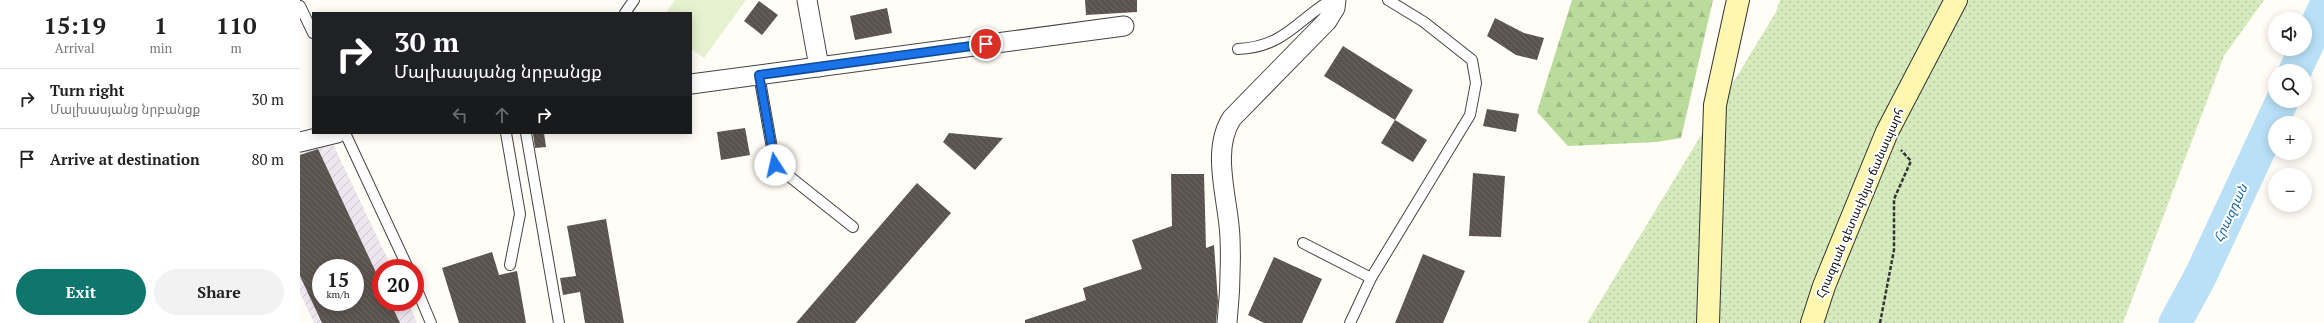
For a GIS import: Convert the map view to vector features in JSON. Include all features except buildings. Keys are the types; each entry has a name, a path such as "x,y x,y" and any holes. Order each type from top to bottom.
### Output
{"street":[{"path":"807,0 819,67"},
{"path":"1226,323 1229,301 1230,236 1221,150 1224,129 1237,113 1327,20 1335,8 1336,0"},
{"path":"1708,323 1715,105 1738,0"},
{"name":"Հրազդան գետափնյա ճանապարհ","path":"1812,323 1824,286 1887,132 1956,0"},
{"path":"692,84 1124,26"},
{"path":"300,142 333,134"}],"lane":[{"path":"625,12 634,0"},
{"path":"1238,49 1255,48 1278,40 1331,0"},
{"path":"1350,323 1371,278 1470,115 1476,83 1472,60 1424,22 1388,0"},
{"path":"300,6 312,31"},
{"path":"759,75 775,165 853,227"},
{"path":"345,134 404,259"},
{"path":"506,134 520,214 510,265"},
{"path":"526,134 559,323"},
{"path":"1303,243 1371,278"},
{"path":"424,305 432,323"}],"path":[{"path":"1880,323 1894,250 1894,199 1911,161 1887,132"}],"shaded area":[{"path":"329,136 388,259 372,259 372,311 412,311 417,323 314,323 300,293 300,149"}],"green space":[{"path":"675,0 746,0 704,58 692,50 692,12 667,12"},
{"path":"1572,0 1713,0 1681,138 1657,142 1568,146 1537,112"},
{"path":"1780,0 2264,0 2224,56 2123,323 1587,323 1776,12"}],"waterway":[{"name":"Հրազդան","path":"2298,64 2324,9"},
{"name":"Հրազդան","path":"2175,323 2200,277 2279,108"}],"route":[{"path":"775,165 759,75 986,44"}]}
